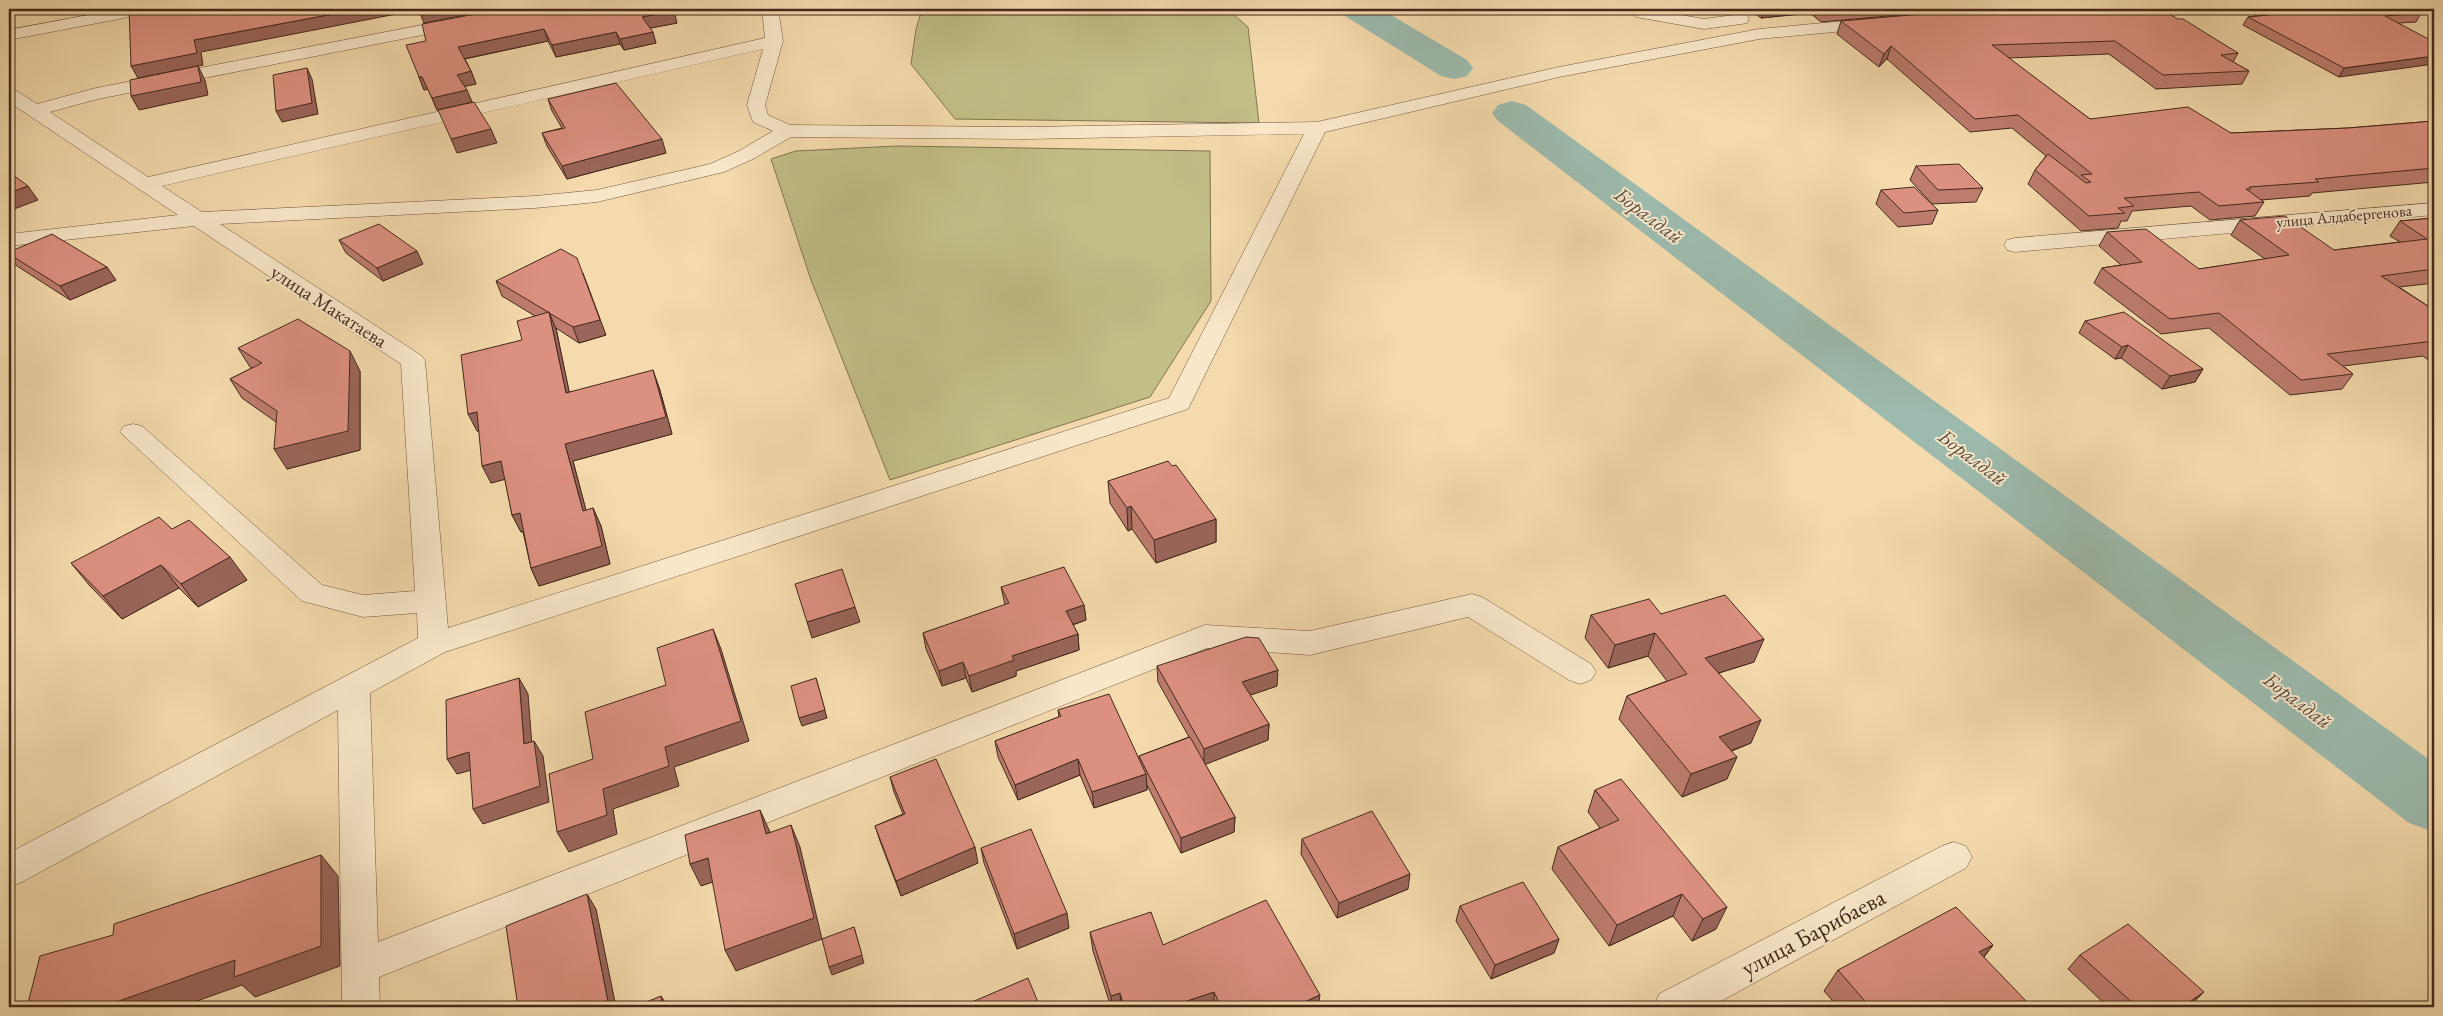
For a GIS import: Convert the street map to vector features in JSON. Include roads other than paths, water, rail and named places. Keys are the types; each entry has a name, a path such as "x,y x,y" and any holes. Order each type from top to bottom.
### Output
{"street":[{"path":"9,35 146,9"},
{"path":"34,111 96,94 529,9"},
{"path":"770,9 774,41 756,106 760,118 786,131 1026,132 1317,128 1559,72 1759,34 1896,22"},
{"path":"1637,9 1642,13 1704,24 1734,14 1759,34"},
{"path":"144,184 774,41"},
{"name":"улица Макатаева","path":"9,94 413,360 434,644"},
{"path":"9,871 434,644 1179,403 1317,128"},
{"path":"9,240 198,219 535,202 597,196 717,168 746,155 786,131"},
{"name":"улица Алдабергенова","path":"2015,245 2434,208"},
{"path":"133,432 312,593 363,606 431,601"},
{"path":"360,967 1205,636 1310,643 1472,605 1580,672"},
{"path":"354,688 361,1007"},
{"name":"улица Барибаева","path":"1673,1007 1954,857"}],"waterway":[{"path":"1357,9 1454,68"},
{"name":"Боралдай","path":"1512,113 2434,802"}]}
